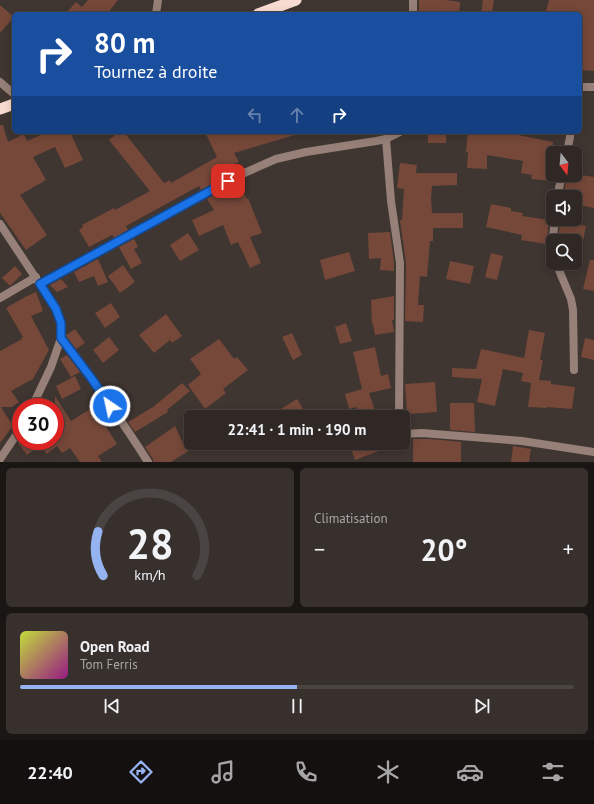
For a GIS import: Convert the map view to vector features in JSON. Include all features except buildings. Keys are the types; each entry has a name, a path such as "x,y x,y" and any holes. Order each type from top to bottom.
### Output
{"highway":[{"path":"263,12 296,0"},
{"path":"0,109 12,105"}],"street":[{"path":"156,12 158,0"},
{"path":"413,0 413,12"},
{"path":"0,82 12,92"},
{"path":"582,87 594,87"},
{"path":"40,284 242,174 276,159 306,152 386,139 396,134"},
{"path":"568,146 570,134"},
{"path":"386,139 391,201 400,263 399,410"},
{"path":"0,224 56,309 61,323 61,338 51,367 36,398"},
{"path":"559,270 570,299 572,310 574,370"},
{"path":"0,298 36,277"},
{"path":"61,338 92,379 138,445 148,462"},
{"path":"410,434 422,433 522,441 594,452"},
{"path":"0,459 12,441"}],"route":[{"path":"110,406 61,338 61,323 56,309 40,284 228,181"}]}
